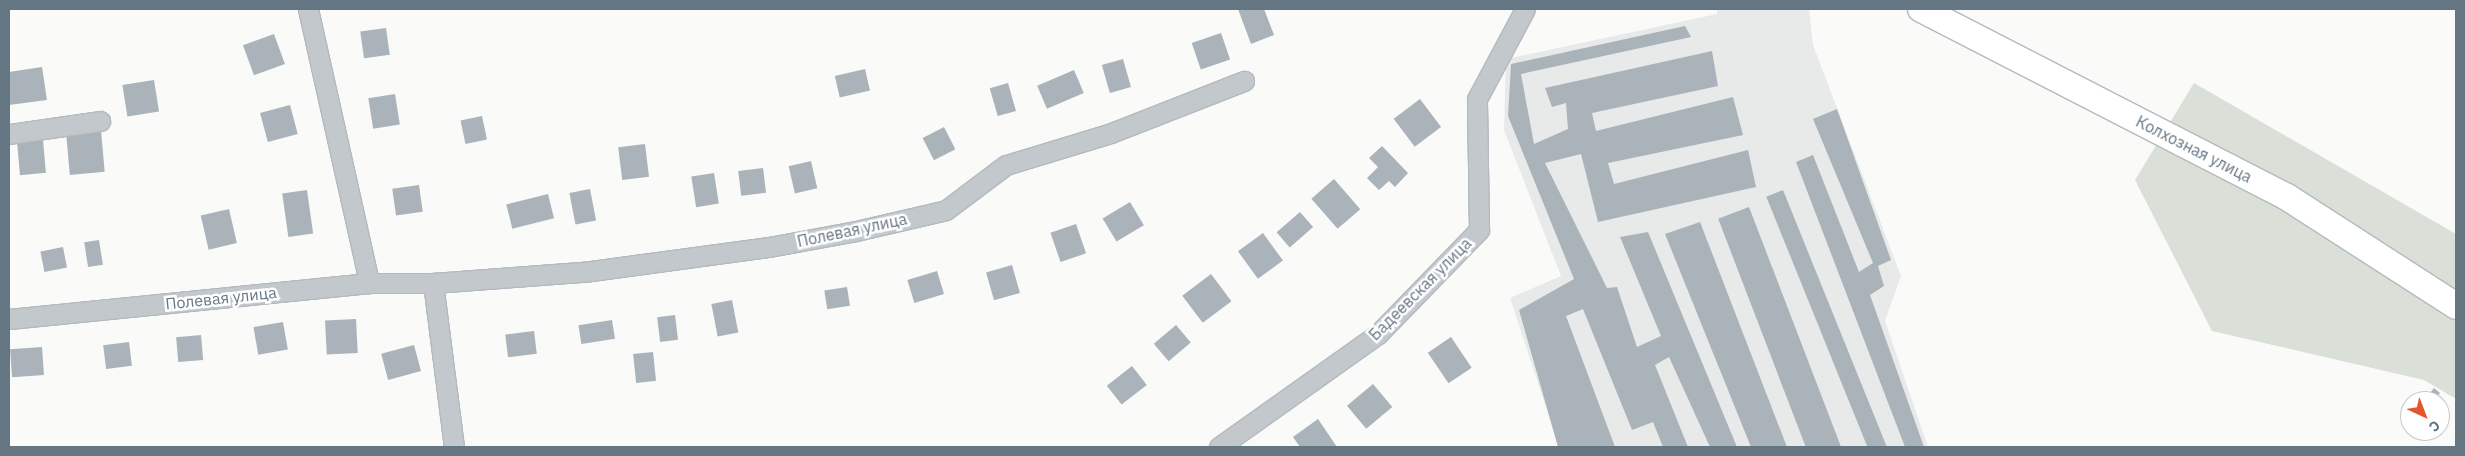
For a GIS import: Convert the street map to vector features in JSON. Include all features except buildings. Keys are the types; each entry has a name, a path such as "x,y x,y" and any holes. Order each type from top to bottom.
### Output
{"main road":[{"name":"Колхозная улица","path":"1921,9 2287,197 2456,306"}],"street":[{"path":"308,9 369,283"},
{"name":"Бадеевская улица","path":"1219,447 1378,334 1479,230 1477,99 1525,9"},
{"name":"Полевая улица","path":"9,319 369,283 433,283 591,271 769,247 946,210 1006,165 1111,133 1244,81"},
{"path":"9,134 100,121"},
{"path":"433,283 454,447"}],"shaded area":[{"path":"1717,9 1809,9 1813,45 1901,276 1885,321 1928,447 1559,447 1510,298 1561,276 1504,130 1506,59 1717,14"},
{"path":"2194,83 2456,234 2456,399 2450,395 2450,391 2443,391 2424,380 2212,331 2135,180"}]}
